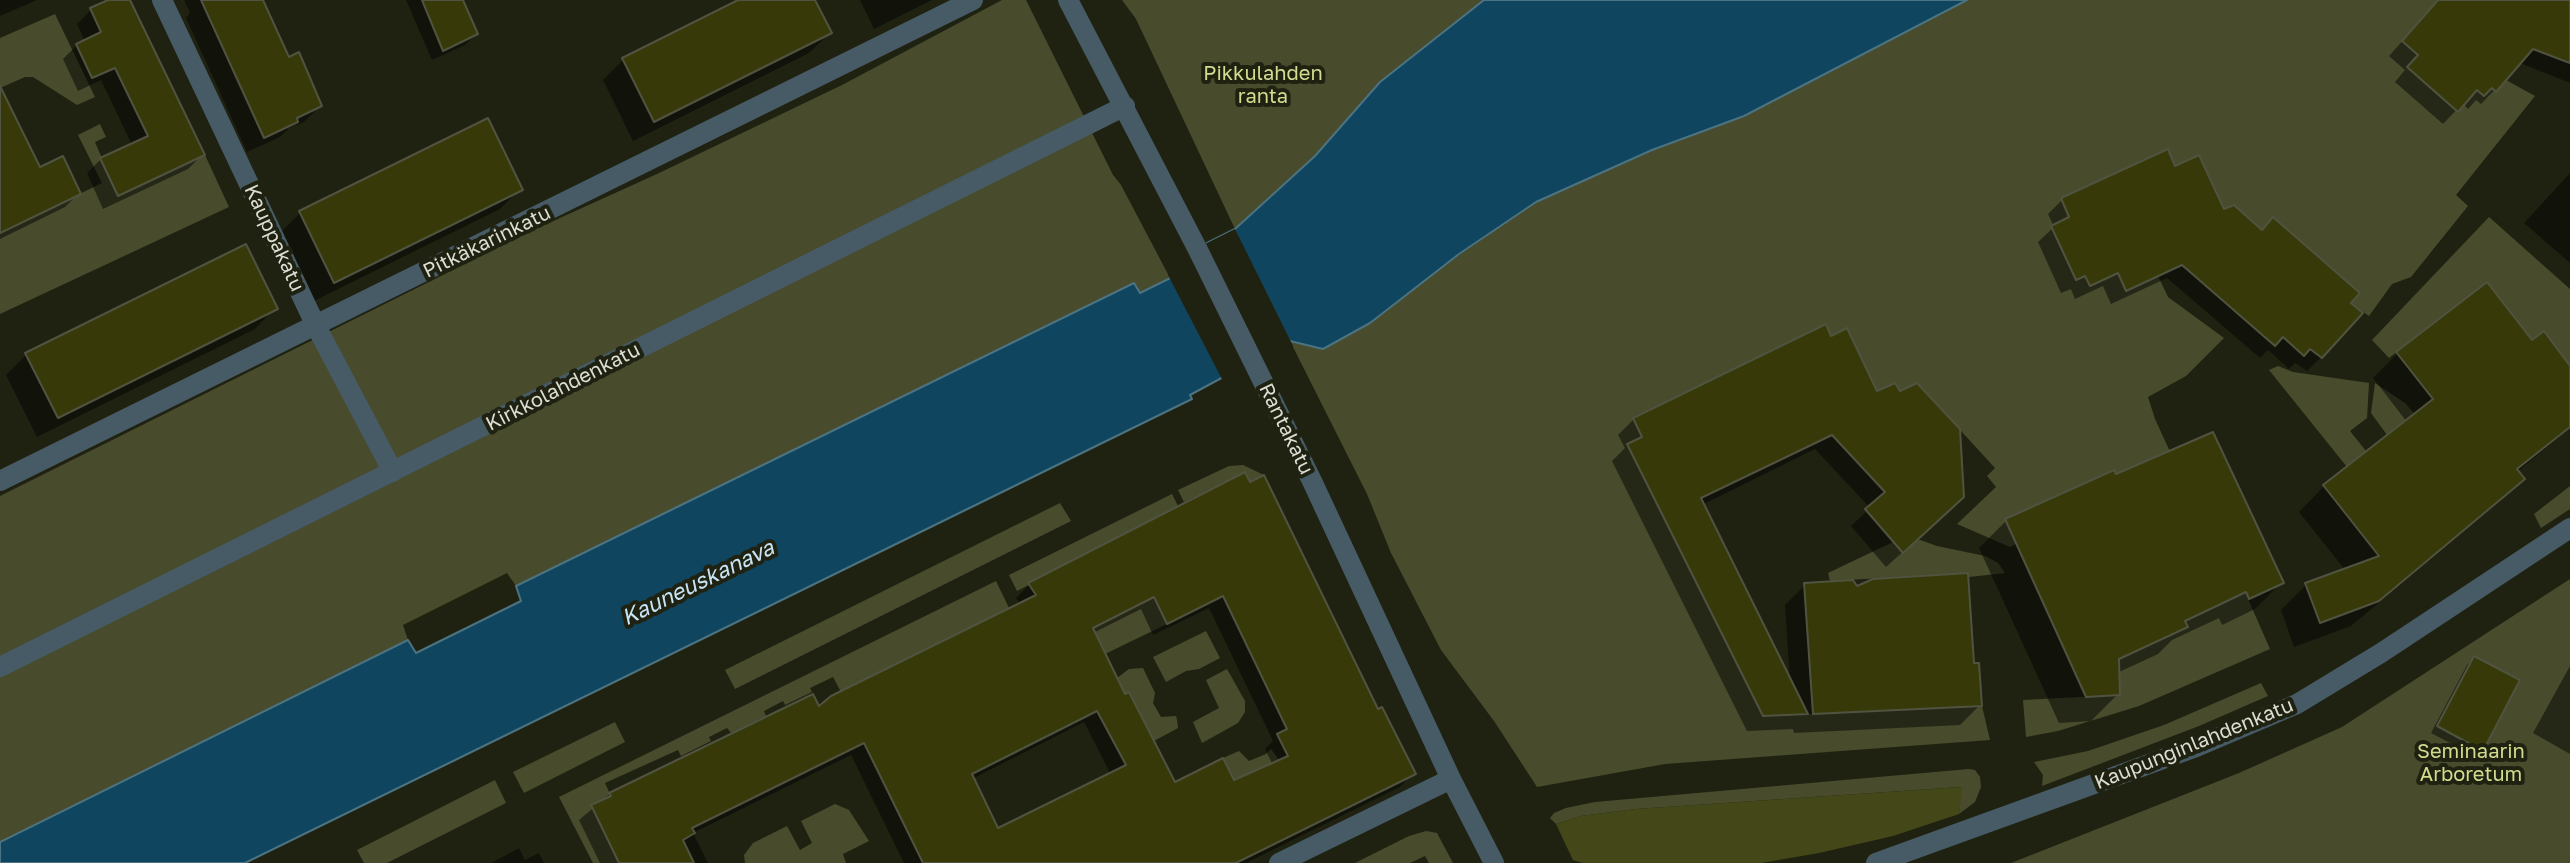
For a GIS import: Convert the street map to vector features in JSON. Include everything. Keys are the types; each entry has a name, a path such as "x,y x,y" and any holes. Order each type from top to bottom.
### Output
{"street":[{"name":"Kauppakatu","path":"162,0 316,326 393,472"},
{"name":"Pitkäkarinkatu","path":"0,481 973,0"},
{"name":"Rantakatu","path":"1068,0 1197,248 1494,863"},
{"name":"Kirkkolahdenkatu","path":"0,667 1125,106"},
{"name":"Kaupunginlahdenkatu","path":"1876,863 2196,747 2297,704 2381,653 2570,528"},
{"path":"1279,863 1451,779"}],"green space":[{"path":"1002,0 1026,0 1113,175 1170,278 1139,293 1134,283 516,586 507,573 403,625 408,640 0,842 0,496 529,232 842,85"},
{"name":"Pikkulahden ranta","path":"1122,0 1484,0 1380,82 1315,156 1235,229 1136,19"},
{"path":"1967,0 2438,0 2402,41 2418,55 2408,67 2458,111 2477,90 2484,96 2506,80 2535,96 2456,195 2468,206 2411,277 2392,284 2369,316 2351,303 2359,292 2274,217 2262,230 2234,205 2224,209 2199,156 2175,166 2167,150 2061,198 2069,217 2051,226 2075,280 2085,276 2090,286 2118,273 2126,291 2158,276 2168,297 2224,338 2186,376 2148,397 2155,419 2217,554 2227,551 2270,649 2139,706 2058,731 2026,737 2023,700 2120,695 2115,661 2187,628 2185,621 2197,615 2160,536 2148,542 2114,470 2005,519 2016,544 2010,547 1957,524 1996,487 1987,476 1995,468 1917,383 1899,391 1877,391 1847,329 1831,336 1825,325 1633,417 1642,437 1627,444 1763,716 1982,706 1990,740 1665,764 1537,787 1494,721 1441,650 1290,341 1323,349 1536,202 1652,150 1744,116"},
{"path":"55,14 95,97 77,105 33,77 25,77 0,88 0,38"},
{"path":"100,124 106,137 95,142 118,196 205,155 229,207 0,314 0,233 102,183 78,135"},
{"path":"2489,217 2570,289 2570,366 2544,331 2532,340 2487,282 2465,299 2476,314 2448,353 2428,327 2389,358 2372,340"},
{"path":"2278,366 2293,372 2369,383 2367,418 2350,431 2366,451 2347,467 2269,370"},
{"path":"2375,383 2405,403 2414,413 2387,435 2371,413"},
{"path":"1243,465 1264,475 1250,482 1244,472 1184,502 1178,490 1229,466"},
{"path":"2570,486 2570,509 2541,528 2534,514"},
{"path":"1172,494 1179,508 1017,591 1009,575"},
{"path":"1060,503 1071,521 735,689 725,670"},
{"path":"1909,536 1937,546 1985,556 1998,563 2005,573 1830,581 1828,573 1893,542 1897,546"},
{"name":"Seminaarin Arboretum","path":"2570,579 2570,863 2011,863 2239,773 2342,727"},
{"path":"996,581 1009,608 841,692 833,677 810,688 812,692 764,711 766,716 731,733 727,728 709,737 711,741 681,756 678,750 605,783 611,796 591,806 619,863 593,863 559,797"},
{"path":"1154,597 1167,624 1105,654 1093,628"},
{"path":"1206,631 1220,658 1166,682 1153,657"},
{"path":"1143,668 1155,693 1153,703 1161,717 1176,716 1177,720 1178,728 1154,741 1129,693 1125,695 1117,678 1129,669"},
{"path":"1227,669 1245,701 1245,712 1238,723 1202,743 1193,722 1219,708 1206,680"},
{"path":"2261,683 2268,696 2042,786 2043,775 2034,762 2088,751 2164,725"},
{"path":"615,722 625,742 524,793 513,772"},
{"path":"1271,749 1279,760 1236,785 1223,758 1239,751 1249,761"},
{"path":"1975,770 1980,777 1981,787 1975,802 1959,814 1961,787 1636,809 1581,816 1556,824 1550,818 1566,808 1595,802"},
{"path":"495,780 506,803 387,863 364,863 357,850"},
{"path":"1962,787 1959,814 1893,836 1761,863 1583,863 1573,860 1556,824 1581,816 1636,809"},
{"path":"835,804 849,810 869,841 843,854 846,863 745,863 744,855 753,843 787,826 800,850 812,843 801,821"},
{"path":"1426,831 1437,833 1453,863 1429,863 1425,856 1410,863 1355,863 1409,836"}],"water":[{"name":"Kauneuskanava","path":"1484,0 1967,0 1744,116 1652,150 1536,202 1459,254 1370,323 1323,349 1290,341 1190,395 1192,399 245,863 0,863 0,842 408,640 416,653 521,601 516,586 1134,283 1140,293 1213,257 1207,243 1235,229 1315,156 1380,82"}],"pier":[{"path":"1235,229 1293,346 1224,383 1168,275 1208,255 1203,245"}],"building":[{"path":"108,0 130,0 205,155 118,196 100,158 148,136 115,68 92,78 76,44 101,32 90,8"},
{"path":"201,0 263,0 289,57 299,52 322,106 297,118 298,122 264,138"},
{"path":"422,0 463,0 478,34 443,51"},
{"path":"738,0 815,0 832,33 654,122 622,58"},
{"path":"2438,0 2570,0 2570,63 2533,49 2496,92 2492,88 2484,96 2477,90 2458,112 2407,67 2418,55 2402,41"},
{"path":"0,86 40,167 63,156 81,194 0,233"},
{"path":"488,118 523,190 334,283 299,211"},
{"path":"2168,149 2175,166 2199,155 2224,209 2234,205 2262,230 2273,217 2360,293 2351,303 2363,313 2322,358 2310,349 2304,356 2283,337 2275,346 2182,265 2126,291 2118,273 2090,286 2085,276 2076,280 2051,226 2069,217 2061,198"},
{"path":"246,244 278,309 58,418 25,353"},
{"path":"2487,282 2532,340 2544,331 2570,366 2570,427 2517,469 2525,479 2379,601 2320,623 2305,583 2379,556 2323,485 2433,399 2396,352"},
{"path":"1826,324 1831,336 1847,328 1877,391 1895,383 1900,391 1917,383 1960,429 1964,497 1903,553 1865,509 1885,492 1832,435 1701,498 1808,714 1763,716 1627,444 1642,437 1633,418"},
{"path":"2213,432 2284,583 2249,599 2246,592 2185,621 2188,627 2119,659 2120,695 2086,697 2005,519 2114,470 2116,474"},
{"path":"1245,472 1250,482 1264,475 1378,709 1382,707 1416,774 1236,863 923,863 864,743 692,828 695,833 683,840 694,863 619,863 591,805 611,796 609,793 813,694 819,706 831,696 1036,595 1028,583","holes":["1223,596 1287,729 1277,734 1288,756 1234,780 1223,758 1175,782 1129,692 1125,694 1093,628 1154,597 1167,624","1097,711 1126,765 998,828 972,774"]},
{"path":"1968,573 1974,663 1979,663 1982,706 1813,714 1804,583 1853,580 1857,586 1873,579"},
{"path":"2474,656 2520,680 2483,751 2437,726"}]}
